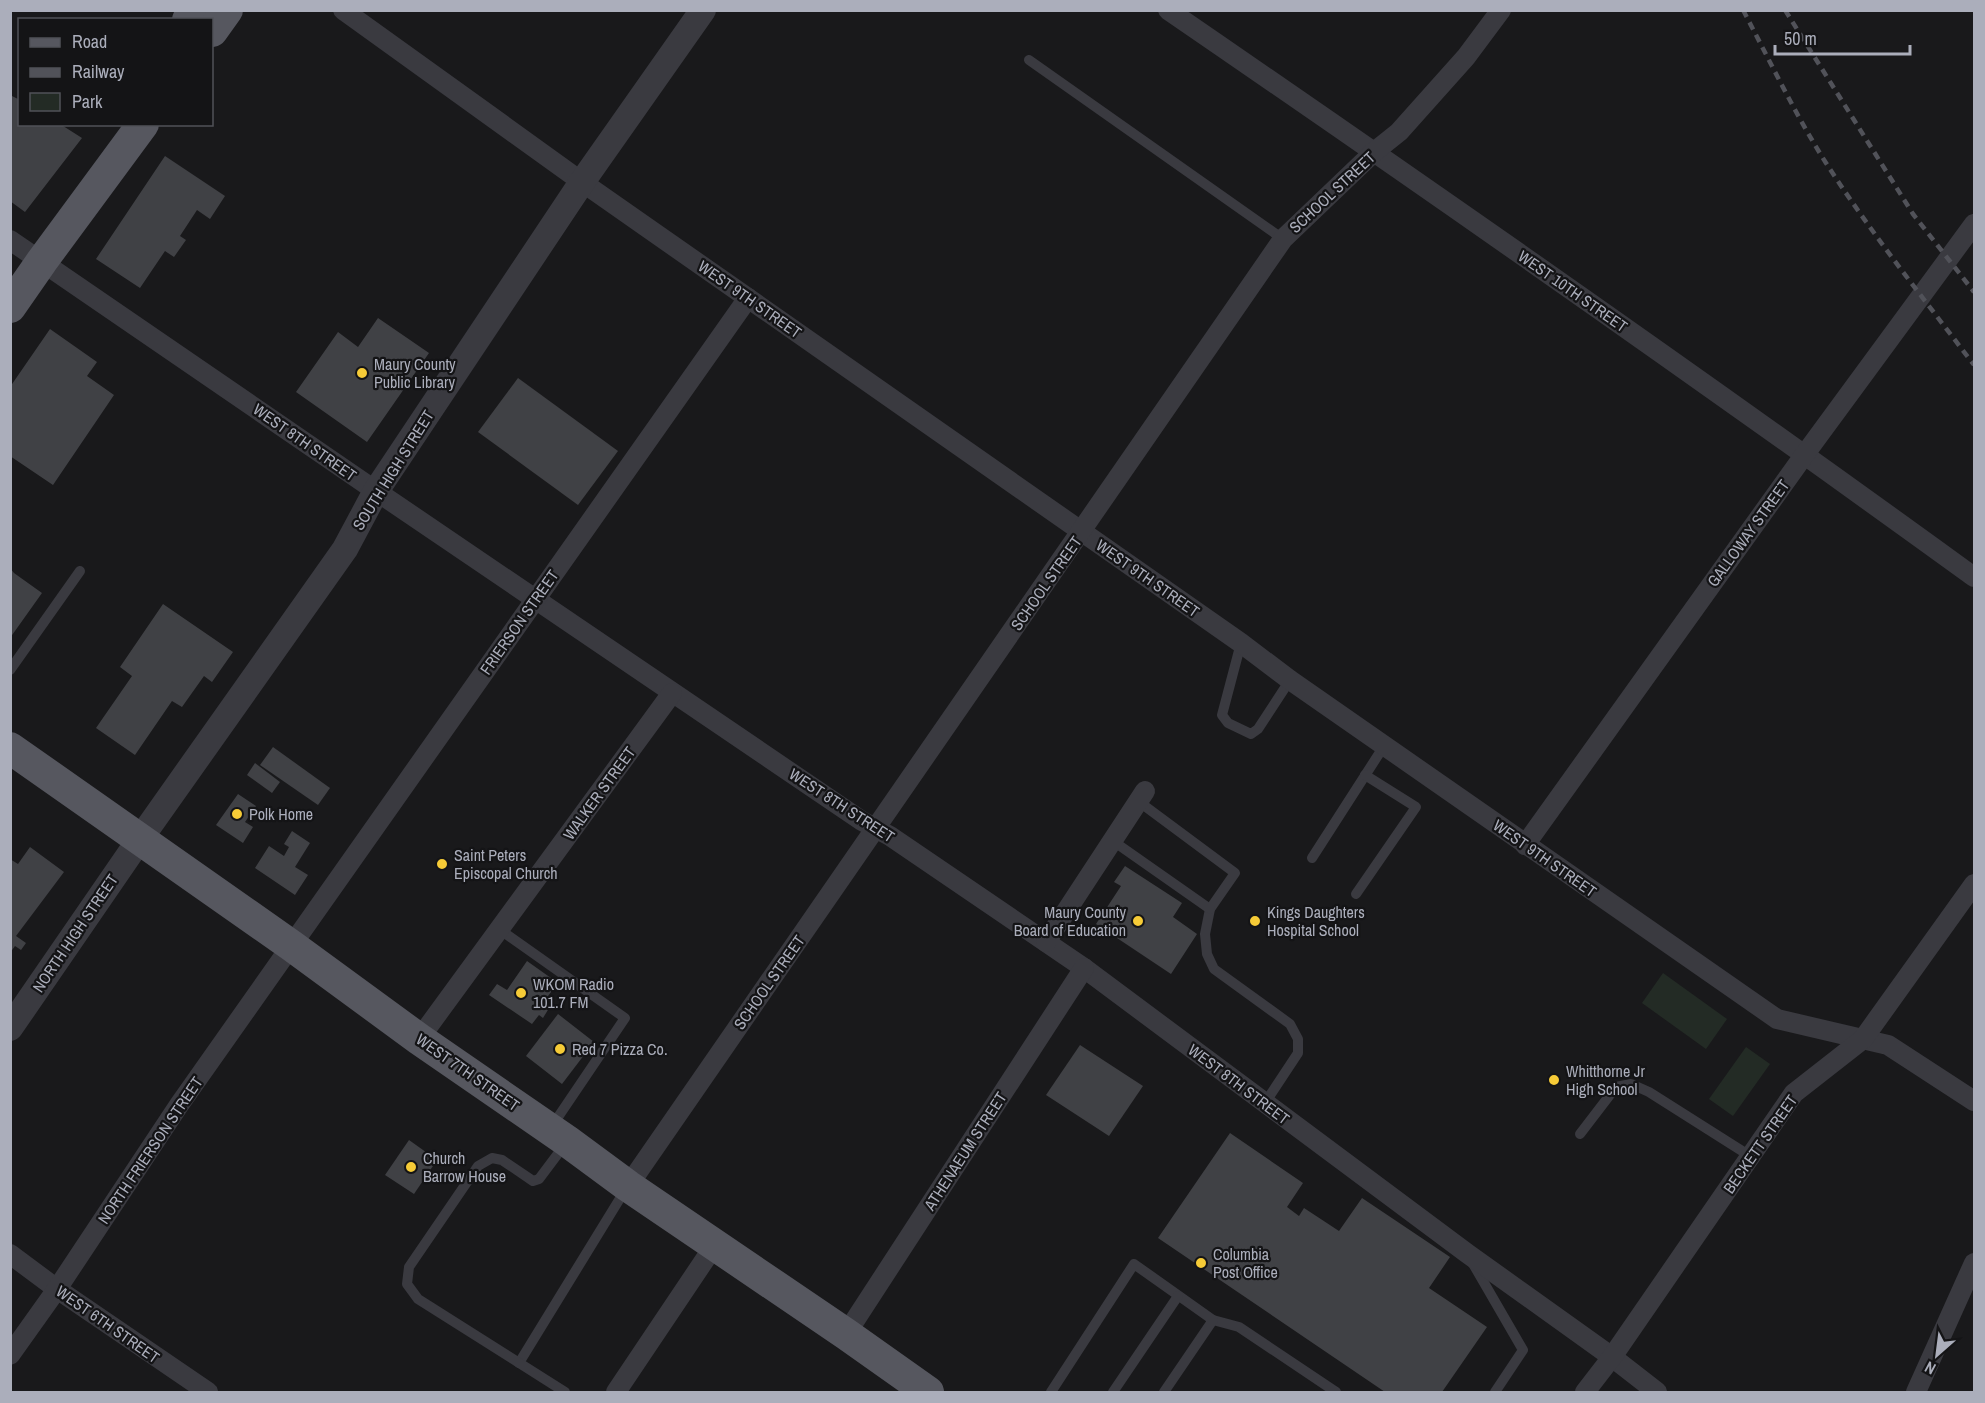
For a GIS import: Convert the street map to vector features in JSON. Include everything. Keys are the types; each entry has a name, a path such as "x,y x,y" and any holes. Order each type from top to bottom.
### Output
{"main road":[{"path":"213,31 227,10"},
{"path":"42,261 123,126"},
{"path":"10,307 142,126"},
{"name":"WEST 7TH STREET","path":"10,748 628,1186 928,1392"}],"street":[{"name":"WEST 9TH STREET","path":"343,10 582,182 1241,643 1384,746 1777,1019 1888,1045 1974,1101"},
{"name":"SOUTH HIGH STREET","path":"140,839 345,549 376,491 582,182 703,10"},
{"name":"WEST 10TH STREET","path":"1168,10 1805,454 1974,577"},
{"name":"SCHOOL STREET","path":"628,1186 1283,239 1398,132 1459,65 1501,10"},
{"name":"GALLOWAY STREET","path":"1525,844 1805,454 1974,224"},
{"name":"WEST 8TH STREET","path":"10,240 672,693 875,829 890,836 1084,968 1657,1392"},
{"name":"FRIERSON STREET","path":"292,946 748,298"},
{"name":"WALKER STREET","path":"419,1039 672,693"},
{"path":"1046,942 1141,796"},
{"name":"NORTH HIGH STREET","path":"10,1028 140,839"},
{"name":"BECKETT STREET","path":"1585,1392 1612,1357 1794,1093 1863,1039 1974,884"},
{"name":"NORTH FRIERSON STREET","path":"10,1355 57,1289 178,1105 292,946"},
{"name":"ATHENAEUM STREET","path":"846,1334 1084,968"},
{"path":"616,1392 714,1246"},
{"name":"WEST 6TH STREET","path":"10,1254 180,1385 208,1392"},
{"path":"1916,1392 1974,1263"}],"lane":[{"path":"1029,60 1283,239"},
{"path":"10,670 80,571"},
{"path":"1241,643 1222,715 1228,723 1251,734 1258,729 1290,680"},
{"path":"1312,858 1384,746"},
{"path":"1356,894 1416,807 1365,775"},
{"path":"1141,796 1235,873 1210,909 1205,934 1207,954 1214,969 1290,1024 1298,1039 1298,1053 1265,1103"},
{"path":"1113,841 1210,909"},
{"path":"499,929 626,1018 559,1135 539,1179 533,1181 502,1160 492,1158 478,1166 409,1267 407,1284 418,1299 565,1392"},
{"path":"1580,1134 1616,1087 1631,1084 1649,1092 1750,1156"},
{"path":"519,1363 628,1186"},
{"path":"1468,1254 1523,1350 1495,1392"},
{"path":"1051,1392 1134,1264 1213,1320 1239,1327 1336,1392"},
{"path":"1113,1392 1178,1296"},
{"path":"1164,1392 1213,1320"}],"green space":[{"path":"1663,973 1727,1019 1706,1049 1642,1003"},
{"path":"1746,1047 1770,1064 1733,1116 1709,1099"}],"building":[{"path":"10,95 18,99 18,126 63,126 82,138 25,212 10,201 10,161 12,158 10,157"},
{"path":"165,156 225,196 210,219 197,210 180,236 186,240 174,257 165,251 140,288 96,259"},
{"name":"Maury County Public Library","path":"378,318 429,353 367,442 296,392 338,332 358,347"},
{"path":"50,329 97,362 87,376 114,395 53,485 10,456 10,387"},
{"path":"518,378 618,451 578,505 478,432"},
{"path":"10,568 42,593 10,638"},
{"path":"163,604 233,652 212,682 204,676 182,707 172,701 135,755 96,728 132,676 120,667"},
{"path":"273,747 330,788 318,805 260,765"},
{"path":"255,763 280,782 272,793 247,775"},
{"name":"Polk Home","path":"238,794 256,806 245,822 253,827 243,843 216,825"},
{"path":"292,831 310,843 295,867 308,875 295,895 255,868 269,846 284,856 289,847 284,844"},
{"path":"30,847 64,872 16,936 26,943 21,950 15,946 10,953 10,859 18,864"},
{"name":"Maury County Board of Education","path":"1125,866 1182,903 1173,917 1197,934 1171,974 1096,924 1121,886 1114,882"},
{"name":"WKOM Radio 101.7 FM","path":"527,961 558,983 548,996 554,1000 543,1018 539,1015 532,1024 489,995 497,984 507,990"},
{"name":"Red 7 Pizza Co.","path":"558,1014 594,1042 562,1084 526,1056"},
{"path":"1080,1045 1143,1086 1109,1136 1046,1095"},
{"path":"1230,1133 1303,1183 1287,1207 1299,1216 1304,1208 1339,1231 1362,1198 1450,1257 1429,1288 1487,1327 1442,1392 1385,1392 1158,1238"},
{"name":"Church Barrow House","path":"409,1140 437,1160 414,1194 385,1175"}],"railway":[{"path":"1743,10 1793,107 1826,163 1879,240 1974,365"},
{"path":"1785,10 1913,214 1974,292"}],"place":[{"name":"Maury County Public Library","path":"362,373"},
{"name":"Polk Home","path":"237,814"},
{"name":"Saint Peters Episcopal Church","path":"442,864"},
{"name":"Maury County Board of Education","path":"1138,921"},
{"name":"Kings Daughters Hospital School","path":"1255,921"},
{"name":"WKOM Radio 101.7 FM","path":"521,993"},
{"name":"Red 7 Pizza Co.","path":"560,1049"},
{"name":"Whitthorne Jr High School","path":"1554,1080"},
{"name":"Church Barrow House","path":"411,1167"},
{"name":"Columbia Post Office","path":"1201,1263"}]}
